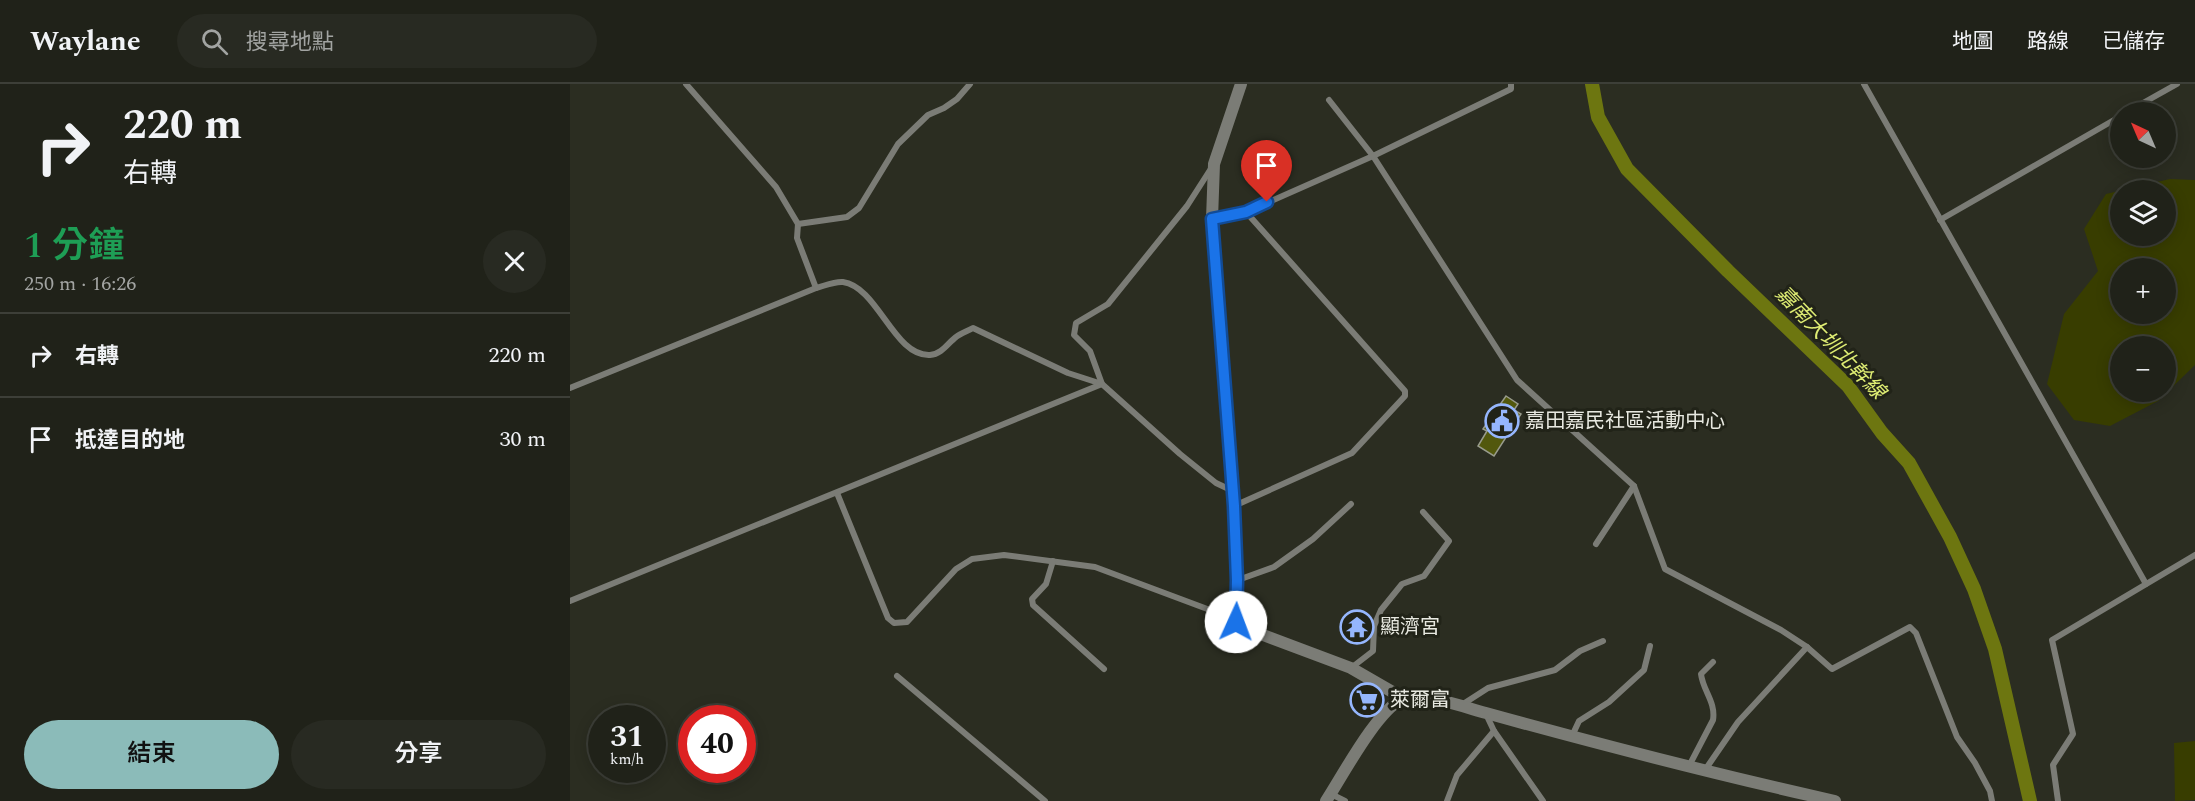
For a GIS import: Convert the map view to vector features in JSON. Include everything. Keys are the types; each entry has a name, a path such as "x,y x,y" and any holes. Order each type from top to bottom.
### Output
{"street":[{"path":"1240,84 1214,164 1212,219 1234,506 1236,622 1255,632 1351,668 1403,698 1427,699 1459,706 1805,798 1835,801"},
{"path":"1328,798 1374,726 1403,698"}],"lane":[{"path":"686,84 776,187 798,224 797,238 816,288"},
{"path":"798,224 847,217 859,208 898,144 928,115 957,99 970,84"},
{"path":"1212,219 1246,212 1373,156 1511,89 1511,84"},
{"path":"1864,84 2146,584"},
{"path":"2145,102 2177,84"},
{"path":"1329,100 1373,156 1517,380 1634,486 1665,569 1781,630 1807,647 1832,669 1910,627 1916,633 1957,737 1975,763 1990,791 1992,801"},
{"path":"1940,220 2110,122"},
{"path":"1102,384 1090,351 1074,335 1077,323 1108,304 1187,206 1214,164"},
{"path":"1234,506 1352,453 1405,396 1405,391 1246,212"},
{"path":"570,388 816,288 842,282 855,287 874,304 895,333 916,353 932,355 947,347 956,337 973,328 1068,374 1102,384 1189,462 1216,483 1233,491"},
{"path":"570,601 1102,384"},
{"path":"1596,544 1634,486"},
{"path":"837,492 888,618 894,623 907,622 956,569 972,559 1005,555 1095,567 1236,622"},
{"path":"1237,580 1274,567 1313,539 1352,504"},
{"path":"1351,668 1373,651 1374,626 1390,596 1402,584 1424,576 1449,541 1423,512"},
{"path":"2058,801 2053,765 2073,734 2052,640 2195,555"},
{"path":"1053,561 1046,584 1032,599 1033,605 1104,669"},
{"path":"1459,706 1488,688 1555,670 1580,651 1603,641"},
{"path":"1572,736 1579,721 1609,702 1644,670 1650,646"},
{"path":"1705,770 1738,722 1807,647"},
{"path":"1689,766 1713,720 1712,702 1705,690 1701,674 1713,662"},
{"path":"897,676 1045,801"},
{"path":"1486,714 1494,731 1544,801"},
{"path":"1447,801 1457,775 1494,731"},
{"path":"1328,798 1345,801"}],"green space":[{"path":"2170,179 2195,180 2195,365 2176,383 2176,336 2110,336 2110,402 2156,402 2110,426 2074,420 2047,384 2064,314 2098,271 2084,229 2106,194 2110,193 2110,246 2176,246 2176,180 2166,180"},
{"path":"2195,741 2195,800 2175,801 2174,743"}],"building":[{"name":"嘉田嘉民社區活動中心","path":"1506,396 1518,404 1514,410 1521,414 1494,456 1478,446 1487,431 1483,429"},
{"name":"萊爾富","path":"1364,685 1382,695 1370,715 1352,705"}],"waterway":[{"name":"嘉南大圳北幹線","path":"1592,84 1598,117 1627,169 1728,271 1848,386 1882,433 1909,463 1950,537 1974,589 1995,649 2030,801"}],"place":[{"name":"嘉田嘉民社區活動中心","path":"1502,421"},
{"name":"顯濟宮","path":"1357,627"},
{"name":"萊爾富","path":"1367,700"}],"route":[{"path":"1236,622 1234,506 1212,219 1246,212 1267,202"}]}
